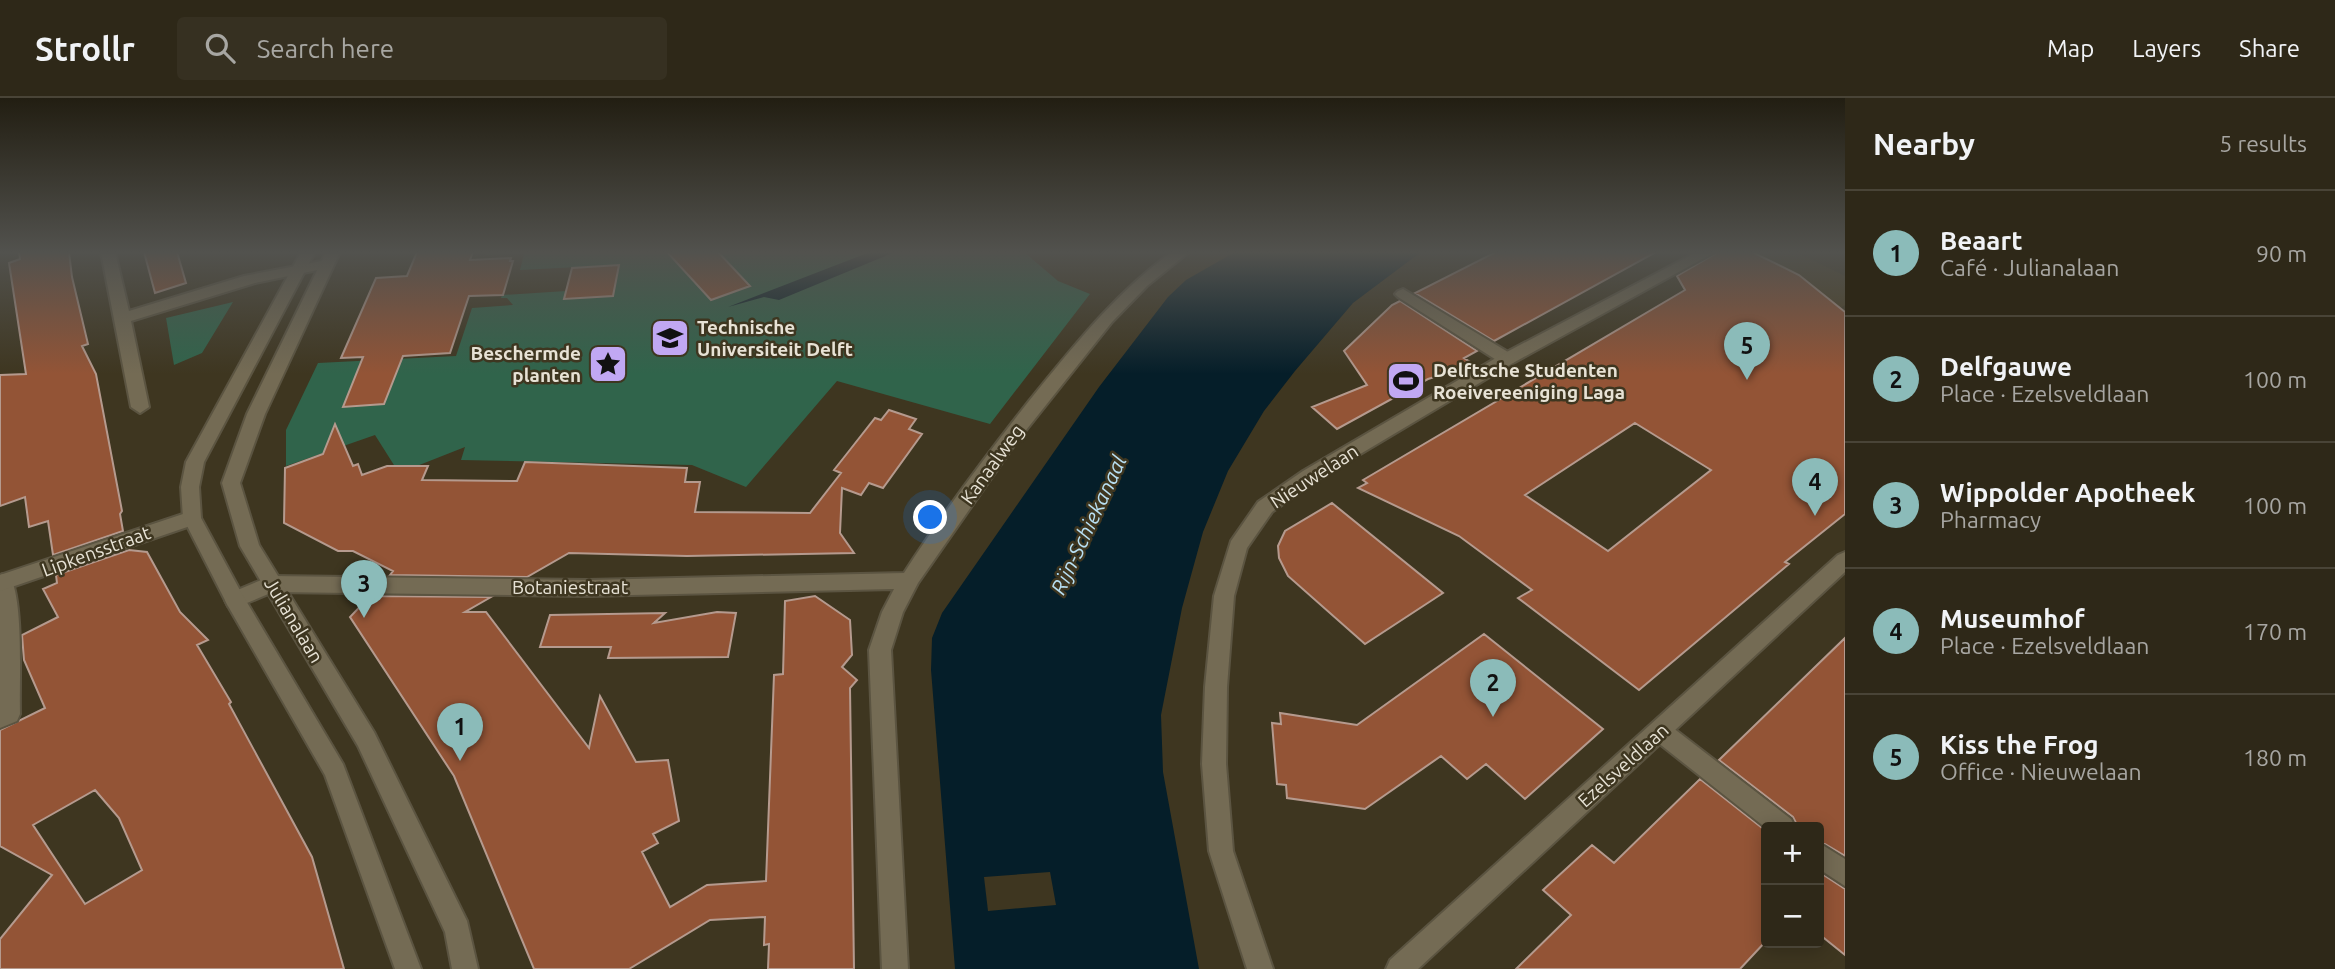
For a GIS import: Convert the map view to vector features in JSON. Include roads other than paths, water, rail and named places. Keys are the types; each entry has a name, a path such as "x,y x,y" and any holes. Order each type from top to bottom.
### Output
{"street":[{"path":"117,293 140,407"},
{"name":"Julianalaan","path":"123,318 202,293"},
{"name":"Julianalaan","path":"286,293 195,462 190,487 192,518 235,600 335,771 408,969"},
{"name":"Julianalaan","path":"314,293 256,414 231,484 250,546 366,739 458,930 465,969"},
{"name":"Kanaalweg","path":"895,969 880,650 885,627 909,581 987,467 1086,340 1132,293"},
{"name":"Nieuwelaan","path":"1261,969 1221,851 1214,764 1216,687 1224,596 1238,546 1265,507 1287,491 1507,359 1632,293"},
{"path":"1403,294 1507,359"},
{"name":"Lipkensstraat","path":"1,582 192,518"},
{"name":"Ezelsveldlaan","path":"1399,969 1845,560"},
{"name":"Botaniestraat","path":"235,600 271,584 588,588 909,581"},
{"path":"0,718 9,714 7,610 1,582"},
{"path":"1660,731 1777,822"},
{"path":"1824,858 1845,874"}],"water":[{"path":"765,293 797,293 779,300 764,297 728,307"},
{"name":"Rijn-Schiekanaal","path":"1173,293 1367,293 1353,303 1295,371 1264,411 1228,471 1203,532 1182,608 1161,715 1163,772 1199,969 955,969 931,670 932,638 942,613 1099,387"}],"place":[{"name":"Technische Universiteit Delft","path":"670,338"},
{"name":"Beschermde planten","path":"608,364"},
{"name":"Kiss the Frog","path":"1747,380"},
{"name":"Delftsche Studenten Roeivereeniging Laga","path":"1406,381"},
{"name":"Museumhof","path":"1815,516"},
{"name":"Wippolder Apotheek","path":"364,618"},
{"name":"Delfgauwe","path":"1493,717"},
{"name":"Beaart","path":"460,761"}]}
